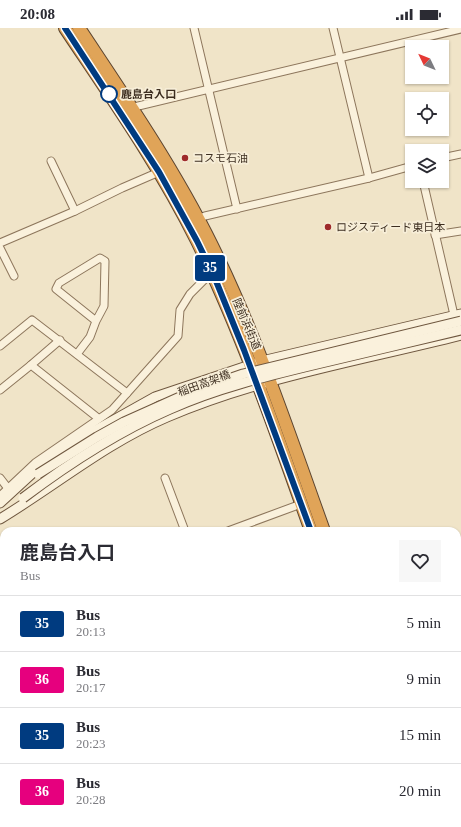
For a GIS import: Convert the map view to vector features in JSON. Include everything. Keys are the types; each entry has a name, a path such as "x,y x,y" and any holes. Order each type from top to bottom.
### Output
{"highway":[{"name":"陸前浜街道","path":"65,28 126,110 159,172 217,256 262,361 323,527"},
{"name":"陸前浜街道","path":"79,28 193,222 250,365 310,527"}],"street":[{"path":"194,28 237,209"},
{"path":"333,28 369,178"},
{"path":"126,110 461,30"},
{"path":"449,157 461,154"},
{"path":"51,161 75,211"},
{"path":"193,222 237,209 369,178 405,168"},
{"path":"0,242 75,211 159,172"},
{"path":"0,496 71,444 155,397 262,361 457,314 435,235 425,188"},
{"path":"435,235 461,231"},
{"path":"0,248 14,276"},
{"path":"77,354 90,337 104,306 105,261 100,258 59,283 56,289 96,321"},
{"path":"0,503 35,463 98,418 112,410 178,336 180,310 190,294 205,279 214,276"},
{"path":"0,346 32,320 60,340 127,393"},
{"name":"稲田高架橋","path":"10,490 124,422 191,392 242,374 461,321"},
{"name":"稲田高架橋","path":"0,515 60,470 104,444 169,409 245,382 461,330"},
{"path":"0,519 101,451 167,417 270,382 461,335"},
{"path":"0,390 60,340"},
{"path":"31,365 98,418"},
{"path":"0,478 10,490"},
{"path":"166,478 184,527"},
{"path":"239,527 301,504"}],"bus line":[{"name":"35","path":"65,28 159,172 197,241 214,276 244,350 310,527"}],"place":[{"name":"鹿島台入口","path":"109,94"},
{"name":"コスモ石油","path":"185,158"},
{"name":"ロジスティード東日本","path":"328,227"}]}
